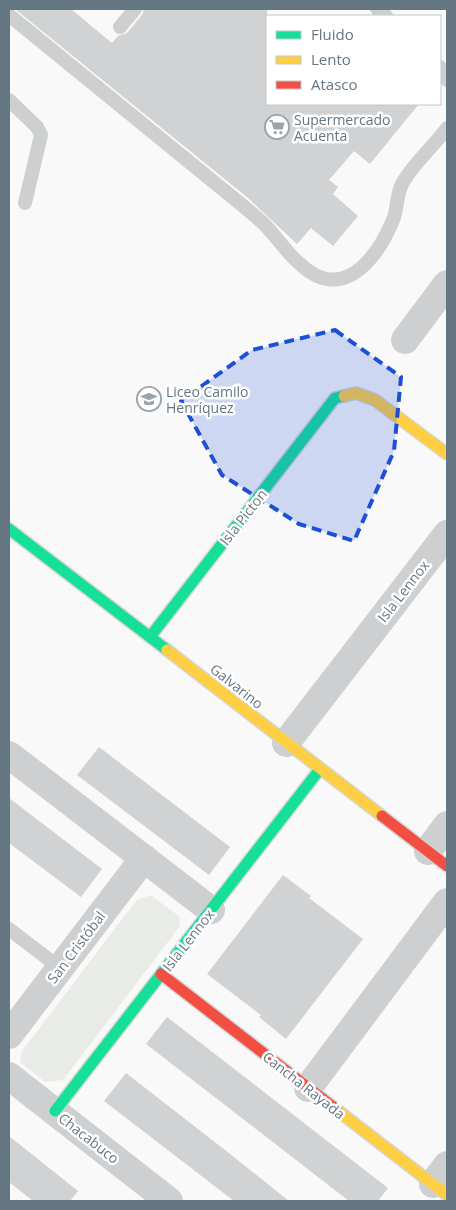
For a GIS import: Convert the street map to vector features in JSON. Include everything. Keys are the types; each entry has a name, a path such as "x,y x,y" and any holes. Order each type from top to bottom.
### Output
{"street":[{"path":"405,340 444,295"},
{"name":"Isla Picton","path":"150,637 335,398 356,393 375,400 447,454"},
{"name":"Galvarino","path":"9,529 438,858"},
{"name":"Isla Lennox","path":"286,743 447,534"},
{"path":"9,754 211,910"},
{"name":"Isla Lennox","path":"54,1111 320,769"},
{"path":"438,858 447,825"},
{"name":"San Cristóbal","path":"9,1035 144,858"},
{"path":"308,1088 447,902"},
{"name":"Cancha Rayada","path":"161,974 308,1088 442,1182"},
{"name":"Chacabuco","path":"9,1076 169,1201"}],"lane":[{"path":"120,26 135,9"},
{"path":"9,15 242,205 264,224 290,256 311,273 331,280 348,276 365,266 381,246 394,218 396,197 403,182 447,128"},
{"path":"441,69 447,80"},
{"path":"9,100 37,127 41,135 25,203"},
{"path":"9,929 60,968"}],"highlighted area":[{"path":"335,330 401,377 394,451 354,541 299,524 222,475 181,401 252,350"}],"shaded area":[{"path":"150,895 179,916 180,926 63,1080 45,1082 20,1062 22,1051 136,901"}],"building":[{"name":"Supermercado Acuenta","path":"15,9 71,9 112,43 118,36 127,33 142,15 144,9 267,9 266,105 418,105 370,164 354,151 329,180 338,187 333,194 358,216 333,246 311,228 297,244 248,198"},
{"path":"99,747 230,847 209,875 77,775"},
{"path":"9,798 102,869 81,897 9,843"},
{"path":"283,875 311,896 309,898 363,939 286,1039 259,1017 261,1015 207,974"},
{"path":"167,1017 388,1188 378,1201 349,1201 146,1044"},
{"path":"126,1073 289,1201 234,1201 104,1101"},
{"path":"9,1136 78,1191 70,1201 33,1201 9,1182"}],"traffic: fast":[{"path":"150,637 335,398 344,396"},
{"path":"9,529 167,650"},
{"path":"55,1111 320,769"}],"traffic: slow":[{"path":"344,396 356,393 375,400 447,454"},
{"path":"167,650 382,816"},
{"path":"337,1110 447,1195"}],"traffic: jam":[{"path":"382,816 447,866"},
{"path":"161,974 337,1110"}],"place":[{"name":"Supermercado Acuenta","path":"277,127"},
{"name":"Liceo Camilo Henríquez","path":"149,399"}]}
